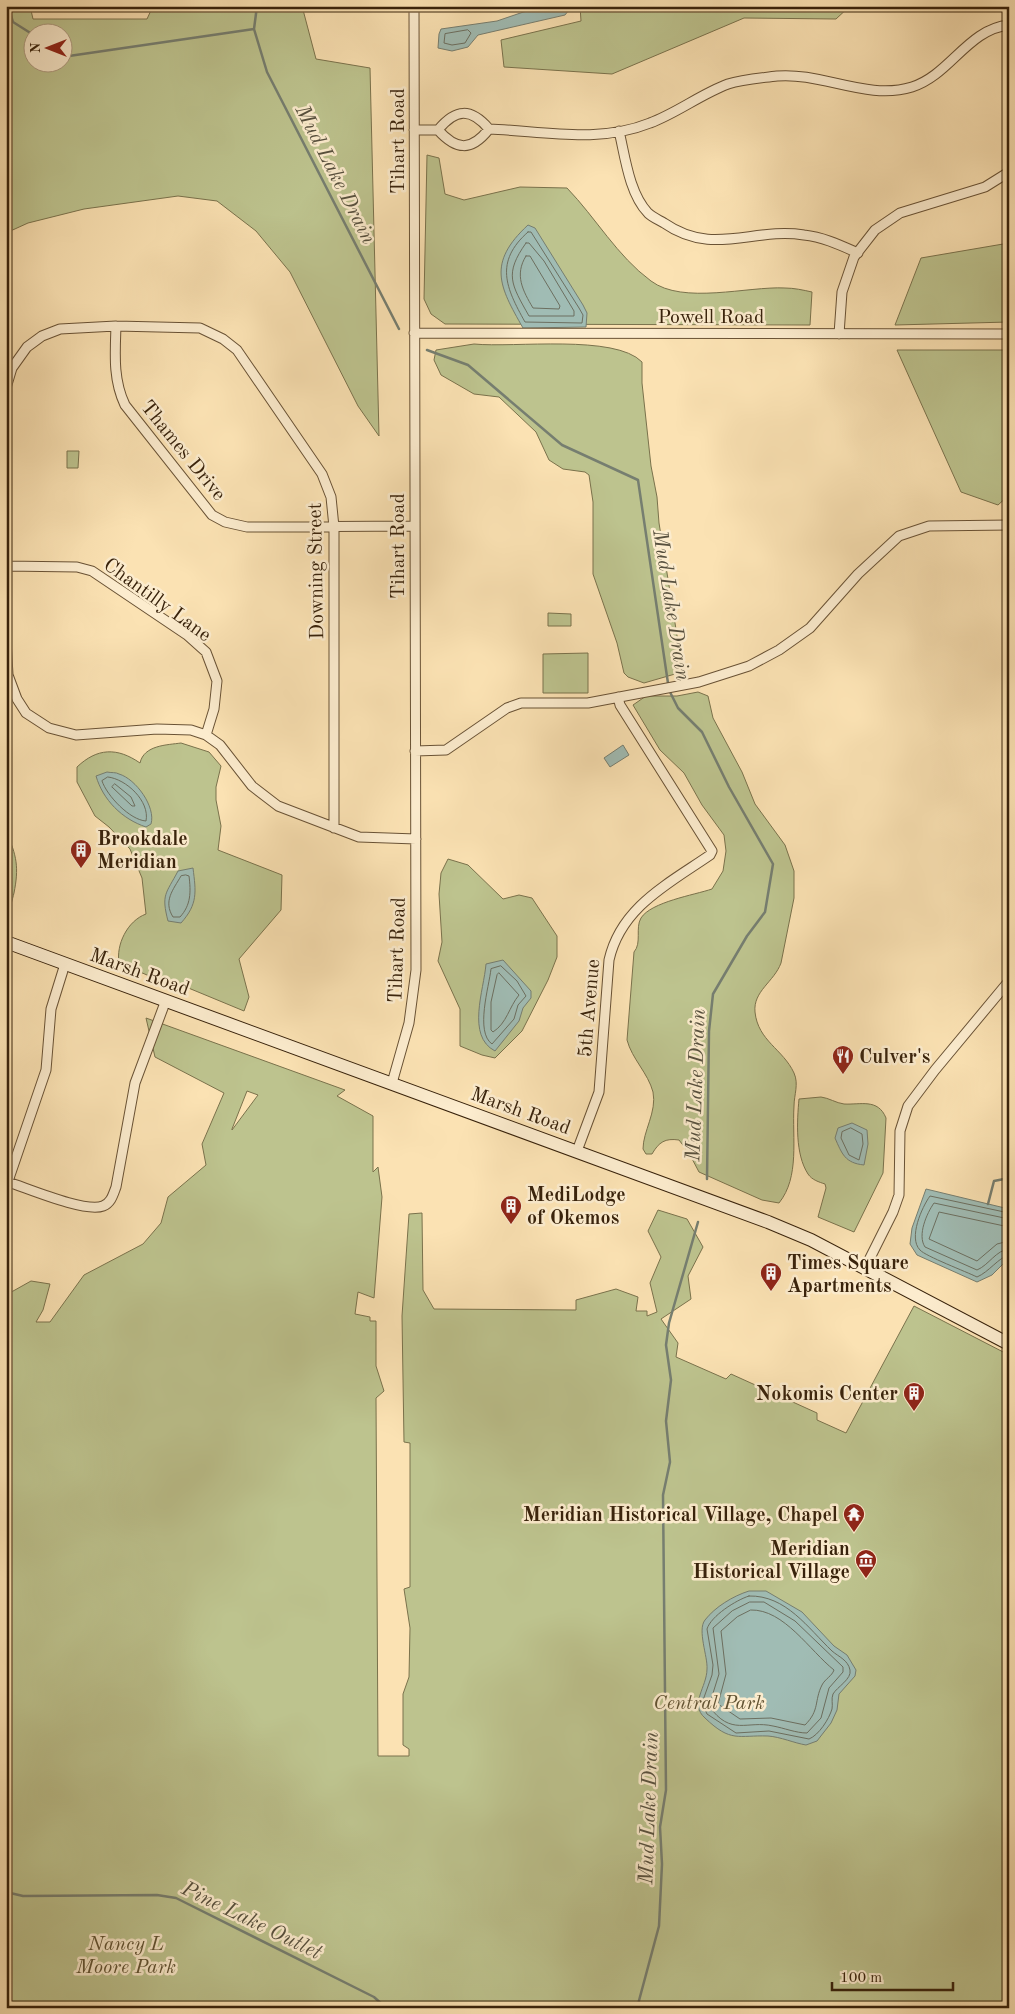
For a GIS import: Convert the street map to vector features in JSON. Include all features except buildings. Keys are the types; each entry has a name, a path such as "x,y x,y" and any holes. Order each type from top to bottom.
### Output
{"main road":[{"name":"Marsh Road","path":"6,942 768,1222 812,1240 1009,1344"}],"street":[{"name":"Tihart Road","path":"392,1083 410,1023 416,982 414,6"},
{"path":"438,130 451,116 466,114 476,116 489,129 531,130 572,136 597,135 650,124 729,84 780,76 817,79 884,91 911,88 932,78 981,34 998,26 1009,25"},
{"path":"414,130 438,130 452,144 464,146 474,144 489,129"},
{"path":"619,131 635,190 648,212 671,228 705,241 724,241 769,234 804,234 833,241 858,253"},
{"path":"839,334 842,292 858,253 875,230 900,212 985,187 1009,172"},
{"name":"Thames Drive","path":"116,326 115,372 118,390 125,405 206,510 225,522 247,527 414,526"},
{"name":"Downing Street","path":"6,388 16,361 27,347 42,336 69,327 191,326 215,334 237,350 322,474 332,497 334,527 334,828"},
{"name":"Powell Road","path":"414,333 1009,334"},
{"path":"416,751 446,750 507,708 521,704 588,703 721,676 749,666 795,640 824,615 858,574 887,546 906,532 936,525 1009,525"},
{"path":"6,554 6,573"},
{"name":"Chantilly Lane","path":"6,566 62,566 92,571 187,636 206,652 217,682 215,701 206,735"},
{"path":"6,640 10,683 17,699 26,713 48,728 67,734 84,735 179,728 206,735 231,756 252,786 278,806 334,828 366,838 416,839"},
{"name":"5th Avenue","path":"577,1151 599,1092 609,960 614,942 623,924 636,908 710,855 712,851 620,705 618,697"},
{"path":"65,964 52,1009 46,1070 7,1184 79,1205 100,1207 109,1202 116,1187 135,1084 166,1000"},
{"path":"865,1268 893,1212 899,1195 900,1131 908,1106 963,1034 1009,981"}],"green space":[{"path":"6,6 30,6 33,19 147,19 153,6 302,6 316,59 370,68 379,436 358,406 290,272 256,231 217,201 178,196 84,209 28,223 6,233"},
{"path":"580,6 850,6 836,19 744,18 612,74 504,67 501,40 581,21"},
{"path":"427,155 439,158 445,194 464,200 520,187 567,188 628,260 651,281 664,288 680,292 698,293 770,288 792,288 812,292 810,325 445,324 431,314 424,299"},
{"path":"1009,243 1009,322 895,325 921,258"},
{"path":"474,344 588,345 629,353 642,362 642,383 651,466 679,648 678,670 675,674 644,683 628,677 624,673 617,643 593,574 593,502 589,475 585,472 563,469 549,460 536,432 499,397 474,394 441,375 434,360 436,350"},
{"path":"897,350 1009,350 1009,495 998,505 961,492"},
{"path":"67,451 79,451 78,468 67,468"},
{"path":"548,613 571,614 571,626 548,626"},
{"path":"588,653 588,693 543,693 543,654"},
{"path":"698,692 708,696 713,718 742,772 755,804 785,845 794,871 794,898 781,963 774,976 757,998 755,1005 757,1022 761,1030 784,1057 794,1073 796,1081 794,1157 790,1181 786,1193 779,1203 762,1200 699,1172 689,1153 679,1140 663,1142 657,1146 652,1154 646,1154 643,1149 645,1135 652,1114 653,1092 627,1040 634,952 638,944 639,922 646,912 663,903 712,889 723,871 726,851 724,835 702,805 684,773 660,750 633,705 646,696 677,696"},
{"path":"181,743 209,752 221,766 216,787 216,800 221,826 218,850 282,875 281,910 239,959 249,997 244,1011 186,987 175,987 119,963 119,949 124,934 133,922 146,914 142,878 130,849 109,827 95,816 77,782 77,767 92,756 107,752 123,754 140,763 142,757 151,749 163,745"},
{"path":"6,832 13,848 17,869 14,893 6,915"},
{"path":"448,859 468,865 503,899 519,895 532,898 557,936 557,957 548,980 522,1031 495,1058 460,1046 460,1009 438,961 442,942 439,894 441,873"},
{"name":"Central Park","path":"146,1018 345,1090 337,1096 373,1116 373,1172 378,1167 382,1197 374,1298 358,1292 355,1314 370,1317 370,1321 376,1321 376,1366 384,1391 376,1398 378,1756 409,1756 409,1749 403,1745 403,1694 409,1677 410,1628 404,1589 410,1587 410,1443 404,1442 402,1316 409,1214 422,1213 423,1290 434,1309 576,1310 576,1300 616,1289 638,1297 636,1311 647,1311 647,1316 657,1312 650,1283 661,1257 648,1231 658,1210 687,1219 703,1247 688,1276 691,1299 661,1319 678,1343 676,1357 726,1379 731,1374 817,1413 817,1420 846,1433 914,1306 1009,1355 1009,2008 6,2008 6,1295 31,1281 50,1284 43,1310 36,1322 50,1322 84,1275 143,1244 161,1223 168,1197 206,1165 202,1144 224,1093 155,1057","holes":["247,1091 258,1095 232,1130"]},
{"path":"821,1097 844,1104 873,1105 883,1112 886,1118 883,1173 854,1232 818,1217 826,1188 825,1184 808,1174 801,1157 798,1127 799,1099"}],"water":[{"path":"541,6 572,6 565,15 478,35 468,47 452,51 438,48 441,29 497,21"},
{"path":"528,225 535,228 583,305 587,313 586,327 523,328 508,300 501,275 502,263 507,251"},
{"path":"623,745 629,755 610,767 604,758"},
{"path":"107,772 125,777 138,788 148,802 152,817 151,824 146,827 129,819 121,814 109,801 103,793 96,776"},
{"path":"193,868 195,891 193,904 181,923 168,921 165,899 168,890 178,871"},
{"path":"503,960 531,991 531,998 523,1008 519,1021 495,1051 486,1044 481,1035 479,1024 480,999 486,964"},
{"path":"852,1123 867,1130 868,1144 864,1165 848,1160 835,1138 838,1128"},
{"path":"926,1189 1009,1209 1009,1258 992,1275 977,1282 917,1255 910,1244 912,1228"},
{"path":"749,1591 766,1591 802,1612 834,1646 847,1655 856,1670 855,1676 839,1694 837,1710 831,1723 817,1741 806,1745 768,1736 735,1736 714,1726 700,1713 699,1701 707,1669 702,1637 703,1624 719,1606"}],"waterway":[{"path":"8,6 13,22 22,28"},
{"path":"72,56 254,29 257,6"},
{"name":"Mud Lake Drain","path":"254,29 267,72 399,329"},
{"name":"Mud Lake Drain","path":"427,350 468,365 562,445 638,480 669,690 678,708 702,732 729,787 773,864 765,912 747,936 713,994 709,1031 707,1179"},
{"path":"988,1204 994,1181 1009,1178"},
{"name":"Mud Lake Drain","path":"637,2008 659,1926 662,1864 660,1827 666,1790 663,1495 670,1462 666,1421 671,1380 666,1345 669,1323 698,1222"},
{"name":"Pine Lake Outlet","path":"6,1892 23,1896 157,1895 176,1898 374,1997 386,2008"}],"place":[{"name":"Brookdale Meridian","path":"81,869"},
{"name":"Culver's","path":"843,1075"},
{"name":"MediLodge of Okemos","path":"511,1225"},
{"name":"Times Square Apartments","path":"771,1292"},
{"name":"Nokomis Center","path":"914,1412"},
{"name":"Meridian Historical Village, Chapel","path":"854,1533"},
{"name":"Meridian Historical Village","path":"866,1579"}],"park label":[{"name":"Nancy L Moore Park","path":"126,1954"}]}
